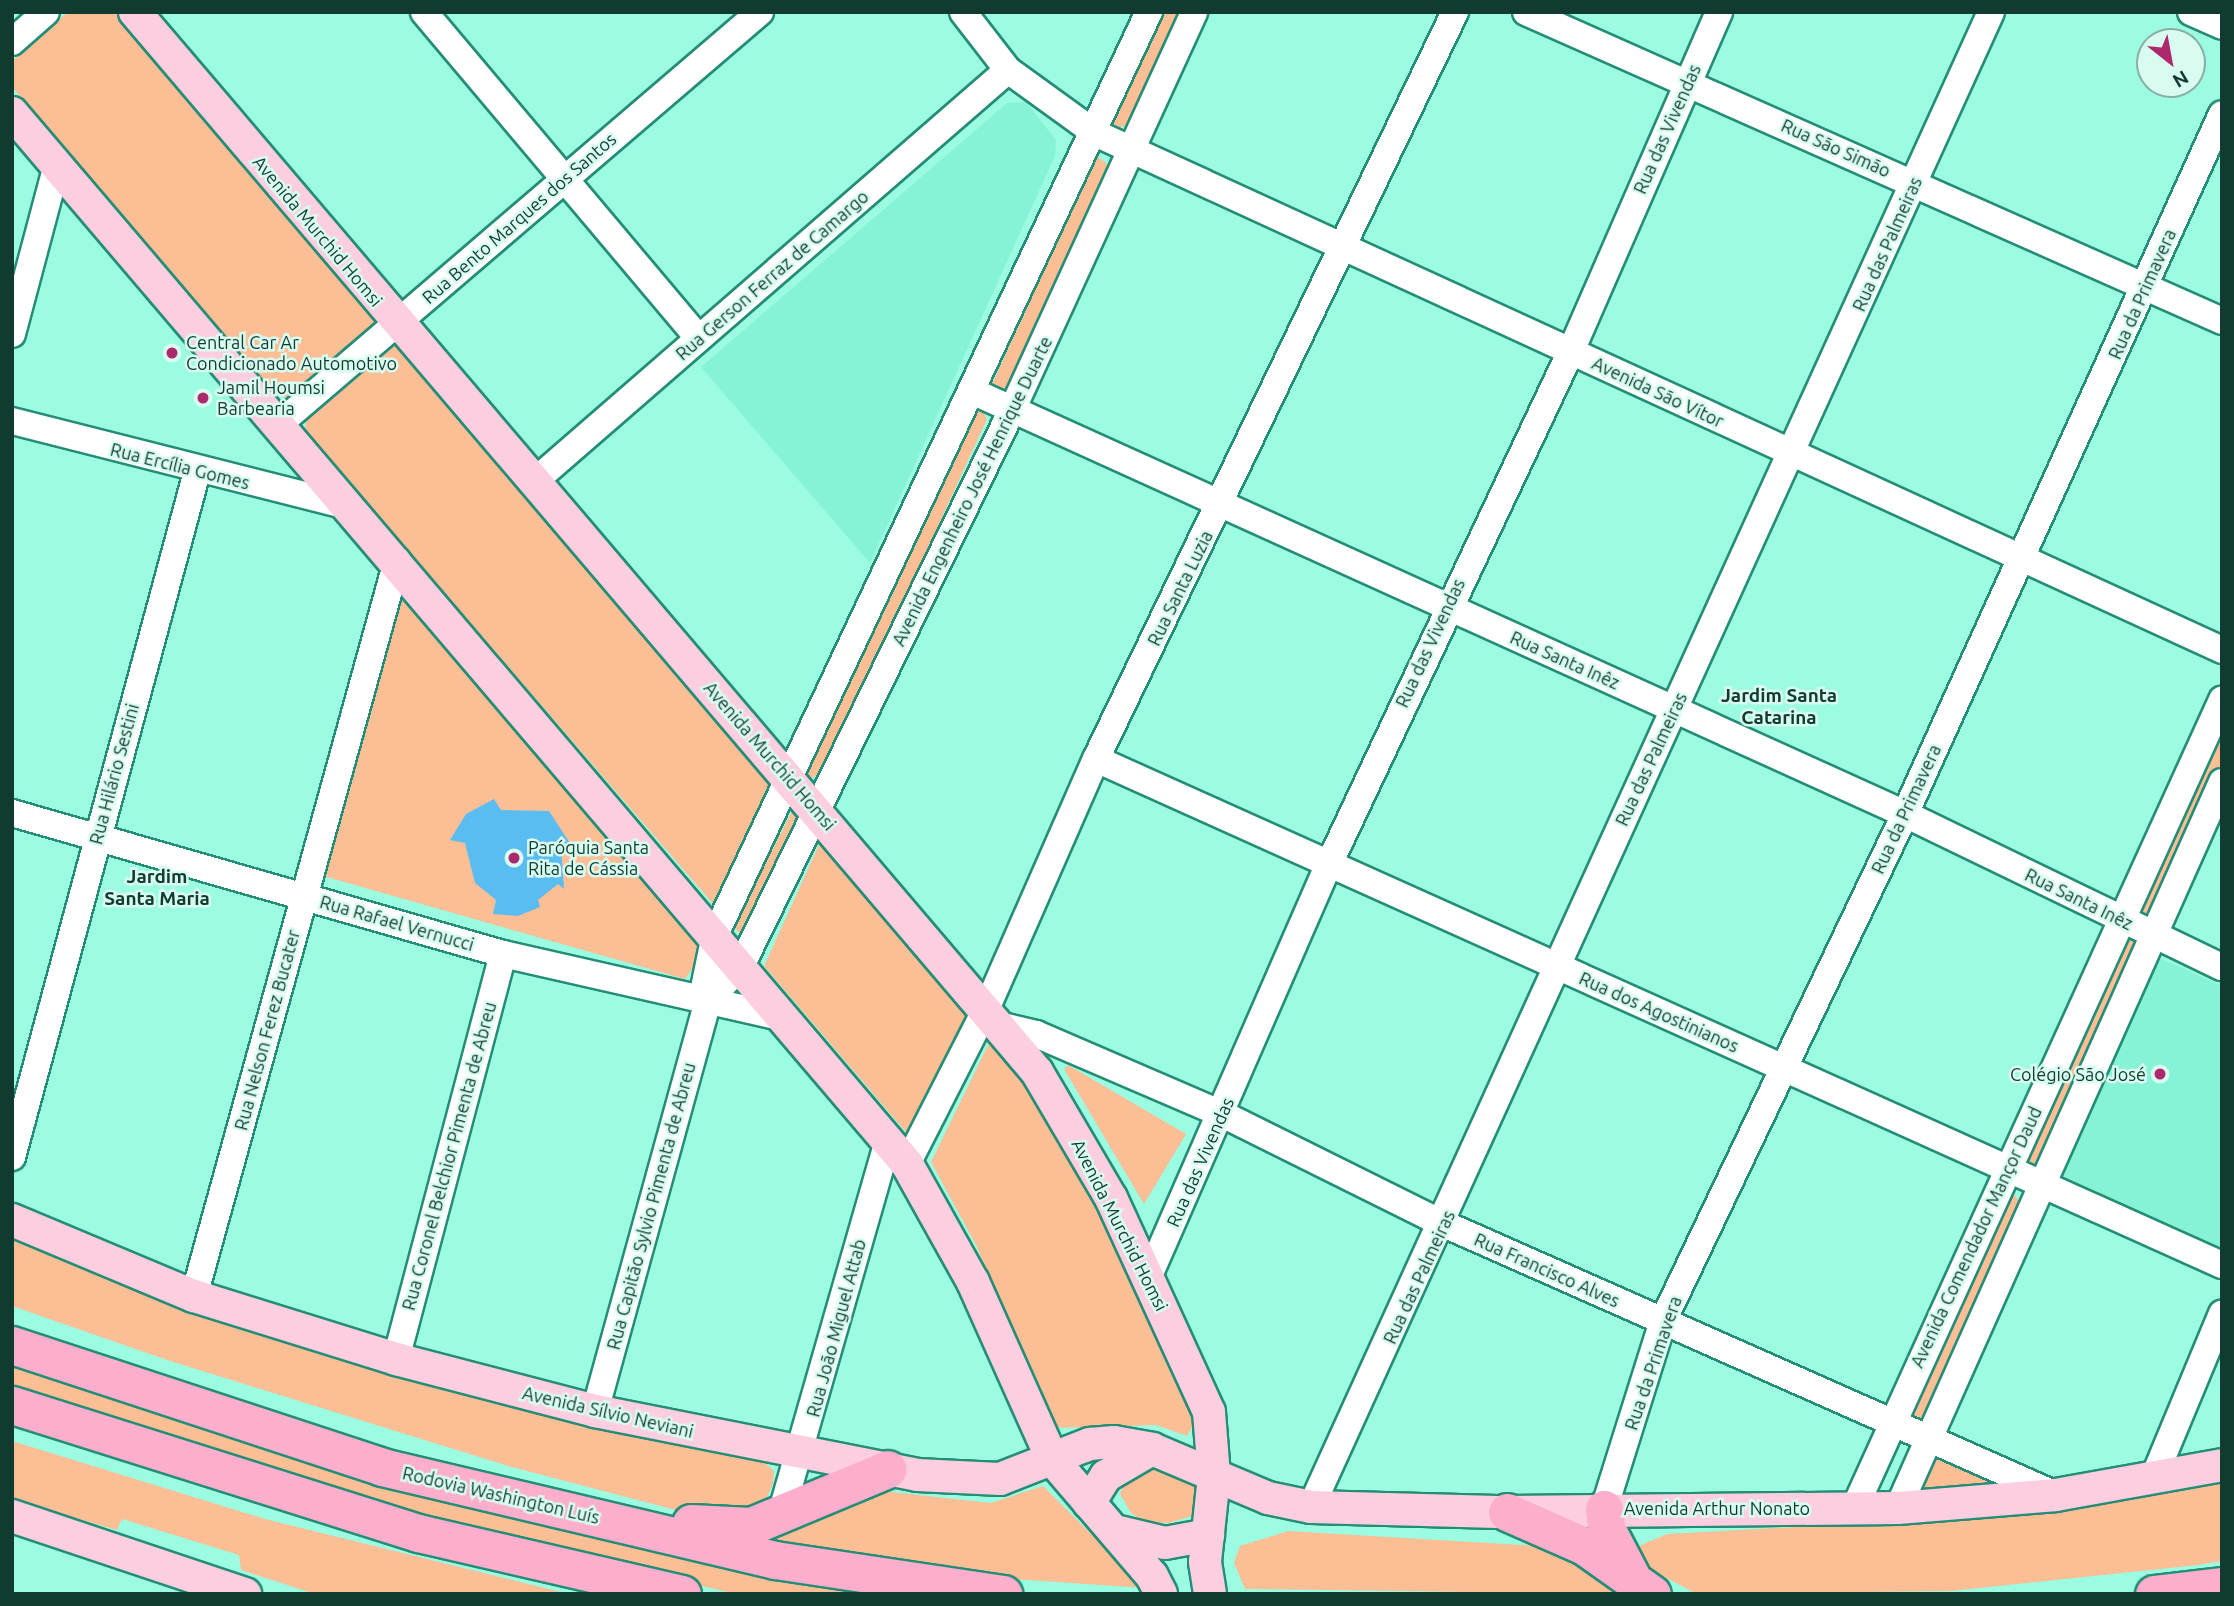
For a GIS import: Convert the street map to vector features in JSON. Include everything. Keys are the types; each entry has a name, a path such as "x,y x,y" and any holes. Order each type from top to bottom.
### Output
{"highway":[{"path":"12,1321 28,1350"},
{"name":"Rodovia Washington Luís","path":"28,1350 382,1468 775,1560 1003,1594"},
{"path":"12,1405 418,1534 682,1594"},
{"path":"12,1431 102,1435"},
{"path":"598,1518 720,1527 751,1526 888,1469"},
{"path":"1604,1509 1617,1557 1647,1592"},
{"path":"1507,1512 1584,1546 1647,1592"},
{"path":"2154,1594 2222,1586"}],"main road":[{"name":"Avenida Murchid Homsi","path":"135,12 396,324 536,480 790,781 995,1017 1083,1147 1148,1278 1209,1412 1214,1476 1208,1535 1210,1594"},
{"path":"12,113 397,561 897,1152 973,1282 1052,1459 1115,1531 1160,1594"},
{"name":"Avenida Sílvio Neviani","path":"12,1220 194,1296 396,1359 594,1412 802,1454 888,1469 983,1481 1090,1444 1152,1449 1214,1476"},
{"path":"1089,1503 1106,1476 1152,1449"},
{"name":"Avenida Arthur Nonato","path":"1214,1476 1311,1507 1507,1512 1898,1508 2056,1495 2222,1465"},
{"path":"12,1516 212,1590 245,1594"},
{"path":"1115,1531 1165,1544 1208,1535"}],"street":[{"path":"12,42 46,12"},
{"name":"Rua Bento Marques dos Santos","path":"278,425 760,12"},
{"name":"Avenida São Vítor","path":"963,12 1008,70 1094,133 2222,650"},
{"path":"715,935 974,392 1149,12"},
{"name":"Avenida Engenheiro José Henrique Duarte","path":"741,966 1013,408 1194,12"},
{"name":"Rua Santa Luzia","path":"897,1152 995,1017 1096,759 1221,505 1455,12"},
{"name":"Rua São Simão","path":"1526,12 1687,81 2222,321"},
{"name":"Rua das Vivendas","path":"1148,1278 1330,862 1446,607 1571,352 1719,12"},
{"name":"Rua das Palmeiras","path":"1311,1507 1444,1224 1556,966 1991,12"},
{"path":"2191,12 2222,26"},
{"path":"428,14 562,180 699,338"},
{"name":"Rua Gerson Ferraz de Camargo","path":"536,480 1008,70"},
{"name":"Rua da Primavera","path":"1604,1509 1663,1321 1905,814 2222,114"},
{"path":"12,334 57,165"},
{"name":"Rua Santa Inêz","path":"974,392 1905,814 2222,967"},
{"name":"Rua Ercília Gomes","path":"12,421 197,472 349,506"},
{"name":"Rua Hilário Sestini","path":"12,1157 197,472"},
{"name":"Rua Nelson Ferez Bucater","path":"194,1296 397,561"},
{"name":"Avenida Comendador Mançor Daud","path":"1855,1507 1889,1424 2222,700"},
{"name":"Rua dos Agostinianos","path":"1096,759 2222,1265"},
{"name":"Avenida Comendador Mançor Daud","path":"1898,1508 1926,1439 2222,782"},
{"name":"Rua Rafael Vernucci","path":"12,813 96,840 304,896 503,954 785,1018"},
{"name":"Rua Capitão Sylvio Pimenta de Abreu","path":"708,1000 704,988 715,935"},
{"name":"Rua Coronel Belchior Pimenta de Abreu","path":"396,1359 503,954"},
{"name":"Rua Capitão Sylvio Pimenta de Abreu","path":"594,1412 708,1000 741,966"},
{"name":"Rua Francisco Alves","path":"995,1017 1222,1114 1444,1224 1889,1424 2056,1495"},
{"name":"Rua João Miguel Attab","path":"781,1514 897,1152"},
{"path":"2154,1477 2222,1314"}],"shaded area":[{"path":"68,12 121,12 381,323 290,399 271,392 12,87 12,61"},
{"path":"1159,12 1184,12 1131,125 1115,128 1107,122"},
{"path":"1026,102 1056,140 1055,156 870,563 701,367 1007,103"},
{"path":"1097,156 1111,167 1011,392 995,391 992,384"},
{"path":"399,345 774,781 714,905 305,432 306,418 386,348"},
{"path":"981,407 987,419 827,768 812,778 805,773 973,410"},
{"path":"399,586 700,940 698,961 685,979 316,874"},
{"path":"2222,717 2222,767 2152,916 2144,918 2138,914"},
{"path":"793,809 804,823 743,938 734,927"},
{"path":"823,836 975,1011 911,1138 764,966"},
{"path":"2134,936 2142,946 2038,1161 2033,1166 2021,1162 2127,937"},
{"name":"Colégio São José","path":"2162,959 2222,986 2222,1251 2060,1179 2055,1162 2152,965"},
{"path":"991,1039 1003,1041 1064,1134 1196,1420 1187,1436 1156,1425 1054,1428 976,1245 931,1162"},
{"path":"1068,1065 1186,1134 1144,1204 1064,1069"},
{"path":"2012,1192 2022,1204 1924,1414 1918,1421 1906,1418"},
{"path":"12,1229 482,1392 648,1439 764,1462 774,1471 773,1484 765,1501 749,1511 687,1513 508,1466 167,1360 12,1306"},
{"path":"12,1361 896,1594 737,1594 507,1542 12,1388"},
{"path":"12,1441 265,1519 569,1594 315,1594 241,1570 239,1555 122,1519 117,1530 12,1500"},
{"path":"1932,1455 1993,1484 1926,1493 1919,1487"},
{"path":"1151,1465 1196,1482 1201,1497 1192,1516 1169,1523 1144,1522 1131,1513 1120,1494 1127,1476"},
{"path":"2222,1483 2222,1561 2198,1565 1951,1591 1697,1594 1632,1560 1641,1545 1667,1534 1957,1518"},
{"path":"1043,1486 1145,1588 985,1577 752,1541 882,1491 991,1503"},
{"path":"1288,1531 1539,1546 1543,1541 1630,1594 1245,1589 1234,1563 1240,1546"}],"building":[{"name":"Paróquia Santa Rita de Cássia","path":"494,799 501,810 549,811 569,842 561,848 564,889 558,884 538,900 540,907 518,916 493,914 496,900 475,883 465,843 450,840 466,814"}],"place":[{"name":"Central Car Ar Condicionado Automotivo","path":"172,353"},
{"name":"Jamil Houmsi Barbearia","path":"203,398"},
{"name":"Paróquia Santa Rita de Cássia","path":"514,858"},
{"name":"Colégio São José","path":"2160,1074"}],"district":[{"name":"Jardim Santa Catarina","path":"1779,707"},
{"name":"Jardim Santa Maria","path":"157,888"}]}
